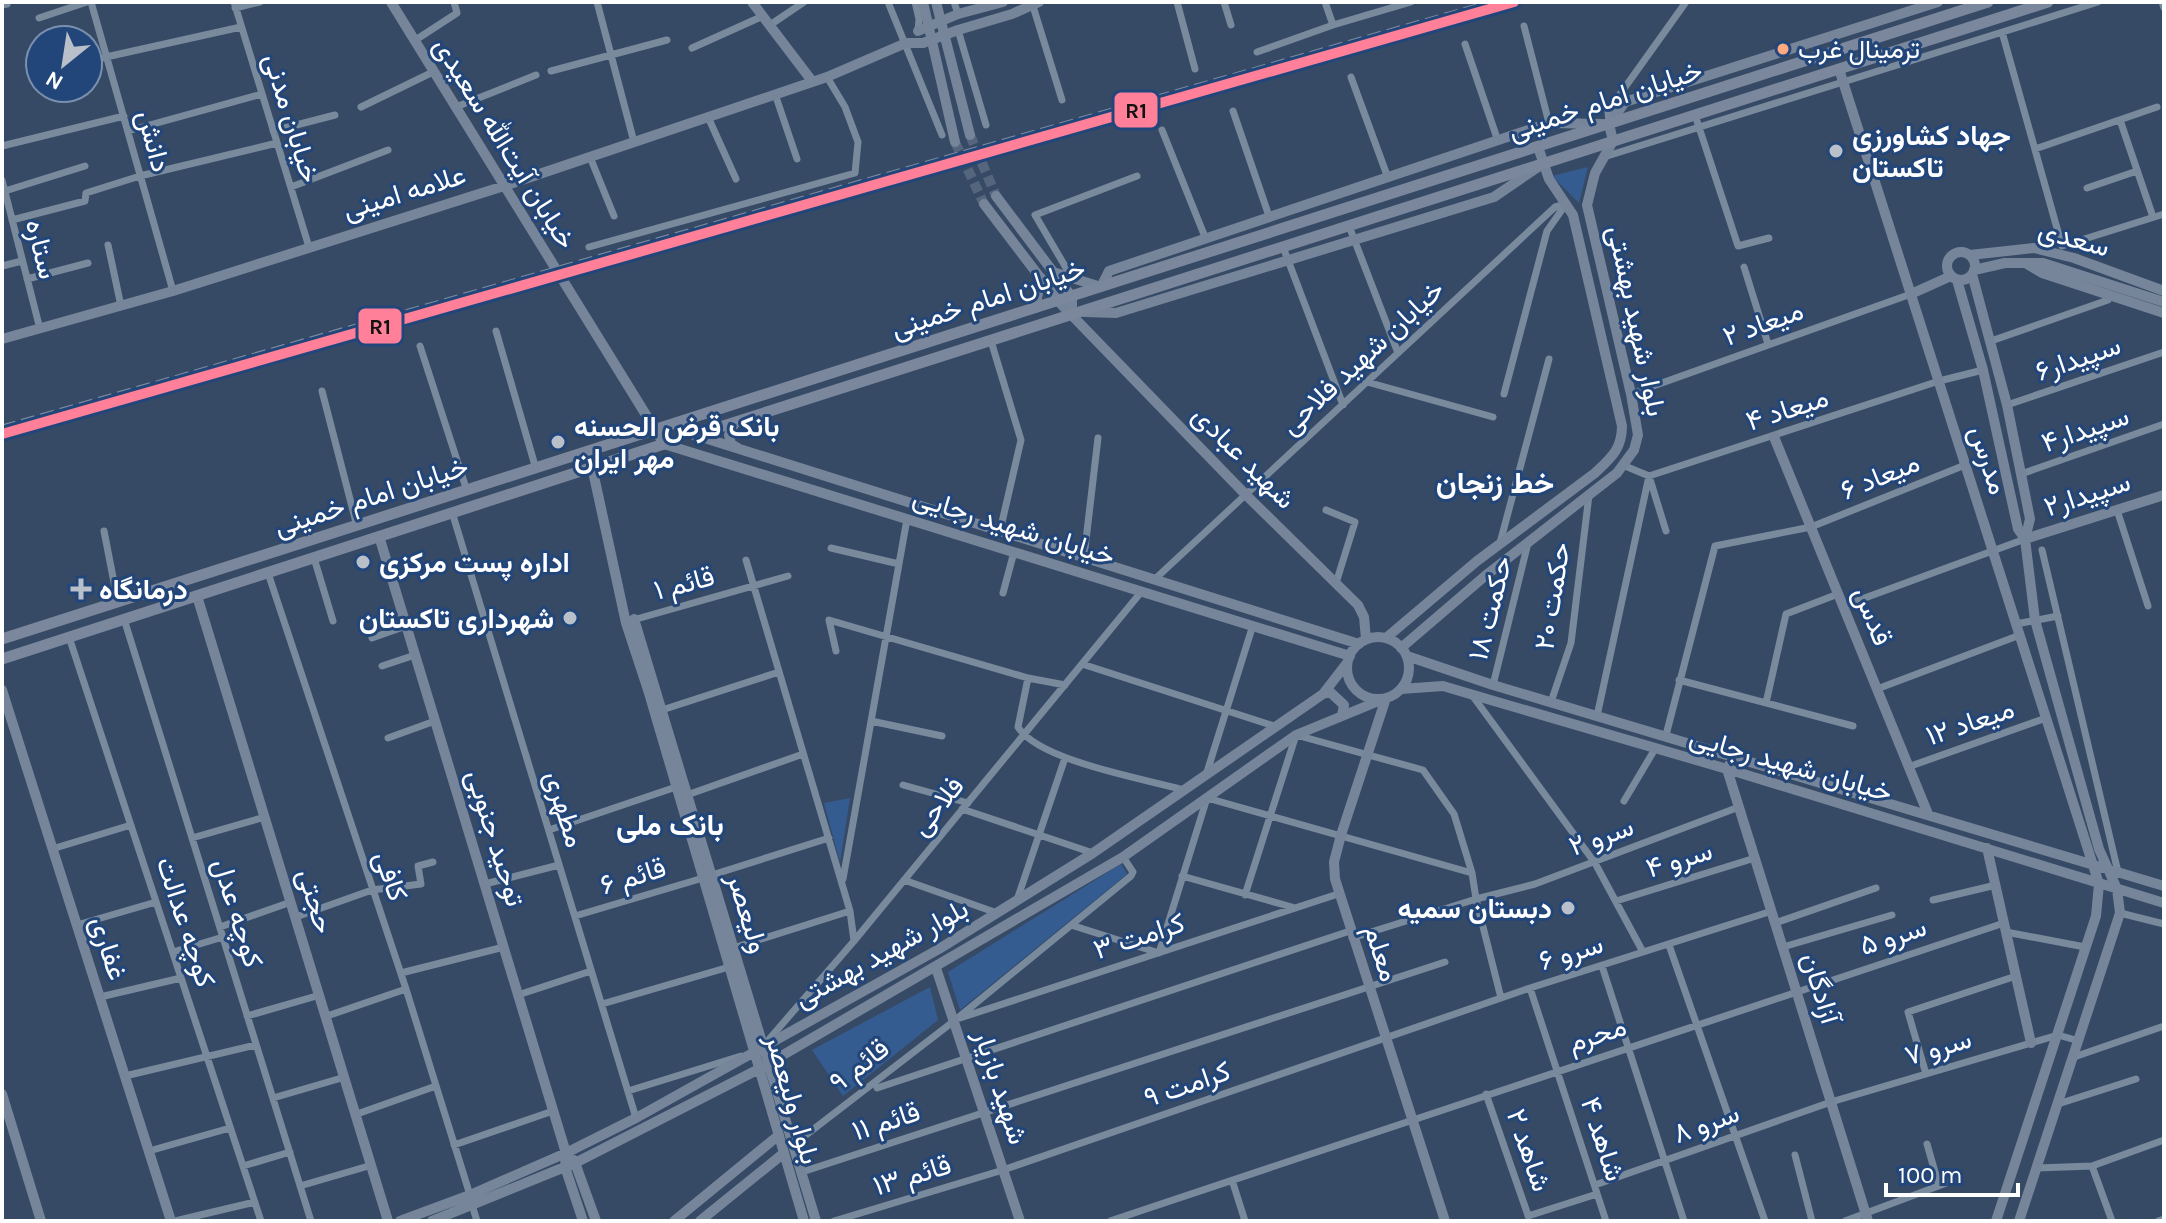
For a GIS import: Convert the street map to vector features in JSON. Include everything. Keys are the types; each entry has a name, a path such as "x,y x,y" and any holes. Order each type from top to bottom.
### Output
{"main road":[{"name":"خیابان امام خمینی","path":"2,639 1988,2"},
{"name":"خیابان امام خمینی","path":"695,435 2048,2"},
{"path":"1833,52 1839,69"},
{"path":"874,360 878,377"},
{"path":"830,374 835,390"},
{"name":"خیابان امام خمینی","path":"2,659 664,444"}],"street":[{"path":"39,18 89,2"},
{"name":"دانش","path":"89,2 173,291"},
{"path":"234,5 260,2"},
{"name":"خیابان آیت‌الله سعیدی","path":"391,2 664,444"},
{"path":"414,41 457,13 455,4 467,2"},
{"path":"597,2 634,142"},
{"path":"752,2 812,81"},
{"path":"692,48 766,21 804,2"},
{"path":"888,2 942,135"},
{"path":"915,2 918,31"},
{"path":"923,2 955,142"},
{"path":"936,2 970,135"},
{"path":"954,2 958,14"},
{"path":"906,43 918,31 958,14 1003,2"},
{"path":"906,43 923,43 1012,14 1031,2 1062,100"},
{"path":"1177,2 1195,69"},
{"path":"1224,2 1231,25"},
{"path":"1325,2 1333,25"},
{"path":"1257,52 1411,2"},
{"path":"1613,141 1608,111 1686,2"},
{"path":"1609,124 1625,102 1938,2"},
{"path":"1604,157 2098,2"},
{"name":"خیابان مدنی","path":"234,5 309,247"},
{"path":"1524,26 1549,123"},
{"path":"104,58 241,27"},
{"path":"958,30 986,125"},
{"path":"2002,32 2062,246 2164,214"},
{"path":"551,71 667,40"},
{"name":"علامه امینی","path":"2,339 173,291 504,186 827,77 906,43"},
{"path":"1465,44 1498,141"},
{"name":"مدرس","path":"1839,69 2099,884"},
{"path":"361,107 433,72"},
{"path":"456,107 536,75"},
{"path":"589,247 855,173 858,142 845,107 827,77"},
{"path":"1351,77 1388,178"},
{"path":"1785,86 1789,99"},
{"path":"128,131 262,94"},
{"path":"775,94 797,159"},
{"path":"2035,149 2157,107"},
{"path":"1233,111 1269,216"},
{"path":"273,131 335,115"},
{"path":"1695,115 1738,246 1769,238"},
{"path":"2,146 124,116"},
{"path":"708,117 736,179"},
{"path":"2120,120 2153,217"},
{"path":"1053,272 1101,287 1109,271 1549,123 1609,124"},
{"path":"1162,130 1205,237"},
{"name":"بلوار شهید بهشتی","path":"1613,141 1595,173 1587,205 1638,435 1625,466"},
{"path":"12,220 85,201 86,193 140,176 277,143"},
{"name":"بلوار شهید بهشتی","path":"1386,638 1477,561 1595,473 1613,457 1621,443 1622,426 1573,215 1549,179 1538,147"},
{"path":"291,187 388,150"},
{"path":"590,157 614,216"},
{"path":"996,196 1072,297 1077,313 1116,313 1494,197 1543,164"},
{"path":"5,191 85,166"},
{"path":"2087,188 2137,171"},
{"path":"1072,278 1035,215 1137,176"},
{"name":"ستاره","path":"2,180 40,329"},
{"path":"1504,394 1547,231 1566,204 1574,199 1587,205"},
{"name":"شهید عبادی","path":"984,204 1058,301 1077,313 1246,495 1358,605 1364,617 1362,641"},
{"name":"خیابان شهید فلاحی","path":"1155,579 1555,207 1566,204"},
{"path":"1349,226 1398,353"},
{"path":"108,245 121,306"},
{"path":"1283,247 1343,405"},
{"name":"سعدی","path":"1970,255 2034,248 2074,258 2164,291"},
{"path":"2025,539 2018,529 1983,370 1954,278 1947,269 1948,260 1953,254 1962,252 1970,255 1974,262 1973,272 2007,405 2030,519 2025,539 2035,620 2099,849 2113,871"},
{"path":"2,266 22,261"},
{"name":"سعدی","path":"1973,272 2022,261 2059,267 2164,302"},
{"name":"سعدی","path":"2022,261 2042,273 2164,313"},
{"path":"27,279 88,263"},
{"path":"1744,267 1768,344"},
{"path":"1911,294 1954,278 1965,280 1973,272"},
{"path":"1035,308 1041,278"},
{"name":"میعاد ۲","path":"1631,394 1911,294"},
{"path":"1991,341 2108,300"},
{"path":"496,331 536,469"},
{"path":"991,341 1021,440 1000,531"},
{"path":"420,346 467,491"},
{"name":"سپیدار۶","path":"2007,405 2164,352"},
{"path":"1500,543 1549,359"},
{"name":"میعاد ۴","path":"1649,476 1939,381 1983,370"},
{"path":"1367,382 1493,417"},
{"path":"322,391 357,526"},
{"path":"735,422 729,439 739,449"},
{"name":"خیابان شهید رجایی","path":"678,423 695,435 1362,641"},
{"name":"سپیدار۴","path":"2021,474 2164,424"},
{"name":"خیابان امام خمینی","path":"664,444 695,435"},
{"name":"قدس","path":"1774,437 1928,814"},
{"path":"1084,557 1098,438"},
{"name":"خیابان شهید رجایی","path":"664,444 1253,625 1348,660"},
{"name":"میعاد ۶","path":"1679,680 1715,546 1811,527 1965,465"},
{"path":"1404,652 1485,576 1625,466 1649,476"},
{"name":"ولیعصر","path":"592,467 630,621 662,710 707,876 733,948 759,1049"},
{"path":"1649,476 1666,531"},
{"path":"1597,716 1649,476"},
{"name":"حکمت ۲۰","path":"1551,702 1571,643 1589,495"},
{"name":"سپیدار۲","path":"2025,539 2164,495"},
{"path":"1326,510 1355,522 1336,583"},
{"path":"2117,510 2148,606"},
{"name":"مطهری","path":"452,512 636,1118"},
{"path":"842,884 907,519"},
{"path":"104,531 118,603"},
{"name":"توحید جنوبی","path":"379,536 566,1153"},
{"path":"1843,606 2025,539"},
{"name":"حکمت ۱۸","path":"1493,685 1529,541"},
{"path":"831,548 899,564"},
{"path":"2019,1221 2120,913 2096,779 2042,550"},
{"path":"1003,593 1014,552"},
{"path":"314,558 333,621"},
{"path":"746,560 850,911 854,941"},
{"path":"1477,561 1485,576"},
{"name":"کافی","path":"268,573 401,973 477,1221"},
{"name":"قائم ۱","path":"630,621 788,576"},
{"name":"فلاحی","path":"759,1049 854,941 1142,591"},
{"path":"1766,703 1786,614 1838,594"},
{"name":"حجتی","path":"197,596 388,1221"},
{"path":"1877,689 2035,620 2058,616"},
{"name":"کوچه عدل","path":"124,619 311,1221"},
{"path":"836,651 829,620 1028,678 1065,685"},
{"name":"بلوار ولیعصر","path":"630,621 676,787 707,876 729,967 764,1066 779,1135 788,1149 804,1221"},
{"path":"1207,772 1253,625"},
{"path":"372,638 406,626"},
{"path":"2,628 16,635"},
{"name":"کوچه عدالت","path":"69,637 261,1221"},
{"path":"1386,638 1404,652 1408,673 1401,689 1386,698 1366,696 1351,683 1348,660 1362,641 1386,638"},
{"name":"خیابان شهید رجایی","path":"1404,652 1493,685 2164,886"},
{"path":"382,666 415,655"},
{"name":"بلوار شهید بهشتی","path":"432,1221 636,1118 999,914 1323,694 1348,660"},
{"path":"1082,664 1274,726"},
{"path":"662,710 779,672"},
{"path":"1028,678 1018,727 1023,735 1065,758 1184,790"},
{"path":"1666,735 1679,680 1853,726"},
{"name":"خیابان شهید رجایی","path":"1401,689 1443,686 2164,903"},
{"path":"1323,694 1330,692 1340,699 1344,705 1342,716"},
{"name":"غفاری","path":"3,693 173,1221"},
{"path":"1470,694 1595,863 1643,952"},
{"name":"بلوار شهید بهشتی","path":"400,1221 471,1200 577,1162 764,1066 1123,857 1296,735 1386,698"},
{"name":"معلم","path":"1386,698 1334,862 1338,894 1445,1221"},
{"name":"میعاد ۱۲","path":"1908,767 2046,718"},
{"path":"388,738 435,721"},
{"path":"871,721 942,736"},
{"path":"1245,895 1296,735 1423,770 1454,814 1472,873 1501,998"},
{"path":"1624,801 1655,749"},
{"path":"687,795 803,754"},
{"path":"1727,769 1732,755"},
{"path":"1016,903 1065,758"},
{"name":"آزادگان","path":"1727,769 1867,1217"},
{"path":"2068,787 2096,779"},
{"path":"903,785 1093,853"},
{"path":"549,830 676,787"},
{"path":"1071,925 1159,953 1207,798 1472,873"},
{"name":"سرو ۲","path":"877,1088 1351,935 1535,884 1739,807"},
{"path":"192,838 265,817"},
{"path":"52,849 131,825"},
{"name":"قائم ۶","path":"575,916 829,838"},
{"path":"1987,848 2031,1043"},
{"name":"قائم ۹","path":"788,1149 954,1021 1132,874 1123,857"},
{"name":"سرو ۴","path":"1616,901 1755,858"},
{"path":"296,917 372,890 421,884 418,866 433,862"},
{"path":"485,884 559,865"},
{"path":"1182,876 1295,908"},
{"path":"904,880 999,914"},
{"path":"2013,1221 1997,1218 2096,916 2099,884"},
{"path":"1933,900 1996,885"},
{"path":"1775,923 1876,888"},
{"name":"کرامت ۳","path":"954,1021 1338,894"},
{"path":"77,925 156,902"},
{"path":"220,927 291,902"},
{"path":"733,948 850,911"},
{"name":"سرو ۶","path":"1385,1039 1530,988 1772,911"},
{"path":"2120,913 2164,924"},
{"path":"1783,947 1892,915"},
{"path":"2005,927 2085,947"},
{"name":"سرو ۵","path":"1797,991 2005,927"},
{"path":"173,952 223,937"},
{"path":"1669,945 1765,1221"},
{"path":"401,973 504,947"},
{"name":"قائم ۱۱","path":"802,1172 1445,962"},
{"path":"1602,966 1684,1221"},
{"path":"602,1004 729,967"},
{"name":"شهید بازیار","path":"936,968 1020,1221"},
{"path":"518,995 591,971"},
{"path":"1926,1074 1908,1012 2016,976"},
{"path":"100,997 181,978"},
{"name":"شاهد ۴","path":"1530,988 1606,1221"},
{"path":"327,1016 406,989"},
{"name":"محرم","path":"1110,1221 1797,991"},
{"path":"247,1016 320,995"},
{"path":"2074,1057 2164,1026"},
{"path":"2058,1035 2079,1041"},
{"name":"سرو ۷","path":"1831,1102 2058,1035"},
{"name":"کرامت ۹","path":"1003,1170 1385,1039"},
{"path":"125,1076 256,1045"},
{"path":"628,1091 759,1049"},
{"path":"764,1066 788,1149 802,1172 816,1221"},
{"path":"273,1098 345,1077"},
{"path":"2058,1104 2136,1079"},
{"path":"357,1114 436,1086"},
{"path":"2,1094 8,1132 41,1221"},
{"name":"شاهد ۲","path":"1486,1094 1529,1219"},
{"name":"سرو ۸","path":"1529,1219 1665,1161 1831,1102"},
{"path":"454,1145 553,1111"},
{"path":"149,1151 230,1128"},
{"path":"674,1221 779,1135"},
{"path":"2037,1168 2092,1166 2164,1140"},
{"path":"1927,1144 1939,1186"},
{"path":"700,1221 788,1149"},
{"path":"243,1166 290,1152"},
{"path":"566,1153 577,1162 596,1221"},
{"path":"566,1153 565,1167 583,1221"},
{"path":"1795,1155 1812,1221"},
{"path":"300,1186 372,1165"},
{"path":"2092,1166 2112,1221"},
{"name":"قائم ۱۳","path":"834,1221 1003,1170"},
{"path":"1845,1221 1867,1217 1957,1179"},
{"path":"1232,1180 1245,1221"},
{"path":"173,1221 255,1202"}],"shaded area":[{"path":"1588,167 1579,203 1552,176"},
{"path":"850,798 840,862 824,803"},
{"path":"1121,864 1127,874 960,1010 948,972"},
{"path":"930,987 938,1020 843,1096 812,1050"}],"tunnel":[{"path":"970,135 996,196"},
{"path":"955,142 984,204"}],"railway":[{"path":"2,426 1487,2"}],"transit line":[{"name":"R1","path":"2,434 1514,2"}],"place":[{"name":"ترمینال غرب","path":"1783,49"},
{"name":"جهاد کشاورزی تاکستان","path":"1836,151"},
{"name":"بانک قرض الحسنه مهر ایران","path":"558,442"},
{"name":"اداره پست مرکزی","path":"363,562"},
{"name":"درمانگاه","path":"81,589"},
{"name":"شهرداری تاکستان","path":"570,618"},
{"name":"دبستان سمیه","path":"1568,908"}],"district":[{"name":"خط زنجان","path":"1495,483"},
{"name":"بانک ملی","path":"670,825"}]}
